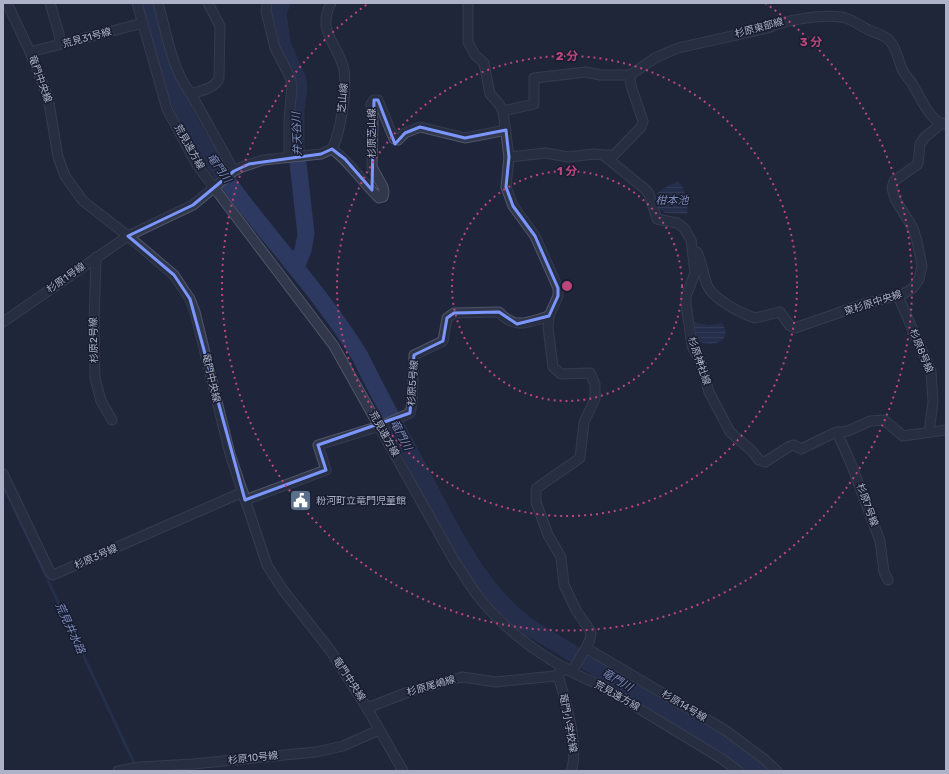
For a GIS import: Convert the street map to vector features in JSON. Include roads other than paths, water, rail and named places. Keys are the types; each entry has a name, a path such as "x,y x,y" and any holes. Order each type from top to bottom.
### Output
{"street":[{"name":"竜門中央線","path":"7,3 30,52 48,97 58,157 65,176 83,201 128,236 174,275 190,299 205,349 224,432 267,565 274,578 330,650 367,708 379,730"},
{"path":"50,3 59,34 60,44"},
{"name":"荒見遠方線","path":"137,3 167,109 197,165 217,186 334,346 381,426 455,562 478,595 512,631 542,654 571,669 639,709 722,759 738,771"},
{"path":"158,3 174,62 184,85 191,94 233,172"},
{"path":"191,94 212,86 217,83 219,78 220,26 208,3"},
{"path":"267,3 266,11 275,48 290,77 292,86 289,120 290,157"},
{"name":"芝山線","path":"331,3 326,15 326,29 339,56 345,82 338,139 332,149"},
{"path":"468,3 468,42 475,54 484,63 490,94 503,110 510,157 506,187 521,218 535,236 558,288 558,296 549,316 548,327 553,367 561,374 590,373 595,384 595,399 584,422 580,458 536,489 535,496 548,535 560,557 564,585 578,614 591,632 586,648 571,669 558,675"},
{"name":"杉原東部線","path":"630,74 655,58 678,48 768,28 784,21 821,17 845,18 890,41 895,49 902,70 928,109 943,124"},
{"name":"荒見31号線","path":"30,52 143,23"},
{"path":"503,110 534,104 534,78 586,72 600,75 630,74 631,86 643,121 640,127 614,155 594,154 568,157 546,153 510,157"},
{"name":"杉原芝山線","path":"332,149 346,159 379,198 383,196 384,192 372,167 373,121 371,104 374,100 378,100 394,139 398,140 406,133 420,127 465,138 506,130"},
{"name":"東杉原中央線","path":"691,240 700,260 707,285 712,293 754,318 780,312 790,326 799,328 864,304 898,296 913,288 919,279 922,266 913,228 895,199 892,188 894,181 918,164 920,144 925,137 943,124"},
{"path":"128,236 194,205 233,172 249,164 290,157 321,154 332,149"},
{"path":"603,155 649,194 657,219 677,223 684,228 691,240"},
{"name":"杉原1号線","path":"3,322 128,236"},
{"name":"杉原神社線","path":"691,240 695,273 686,296 686,304 692,346 701,363 709,392 730,432 752,451 759,460 765,462 794,445 801,450 837,432 848,431 870,421 880,419 884,420 903,436 946,430"},
{"name":"杉原2号線","path":"96,257 94,325 95,378 101,402 112,420"},
{"name":"杉原8号線","path":"898,296 931,371 933,402 929,432"},
{"name":"杉原5号線","path":"244,496 326,470 318,446 381,426 410,413 412,408 414,355 443,341 447,318 454,313 499,312 505,318 517,324 549,316"},
{"name":"杉原7号線","path":"837,432 852,466 880,541 884,572 888,580"},
{"name":"杉原3号線","path":"3,474 50,572 53,575 244,496"},
{"name":"杉原14号線","path":"586,648 725,730 764,759 777,771"},
{"name":"杉原尾嶋線","path":"367,708 411,691 462,677 496,682 558,675"},
{"name":"竜門小学校線","path":"558,675 564,696 575,755 571,771"},
{"path":"379,730 403,771"},
{"name":"杉原10号線","path":"118,771 136,768 316,752 343,746 379,730"}],"water":[{"name":"柑本池","path":"678,182 683,188 686,197 687,214 665,213 658,207 657,193 669,185"},
{"path":"692,322 709,325 722,323 725,330 725,336 718,343 705,344 693,337"}],"waterway":[{"name":"竜門川","path":"150,3 174,87 185,113 204,146 224,177 317,295 360,356 449,526 471,564 483,581 497,598 529,627 724,745 758,771"},
{"name":"弁天谷川","path":"282,3 278,12 282,43 298,80 299,89 296,108 296,145 306,234 303,250 296,267"},
{"name":"荒見井水路","path":"3,485 136,767"}],"place":[{"name":"粉河町立竜門児童館","path":"301,501"}]}
